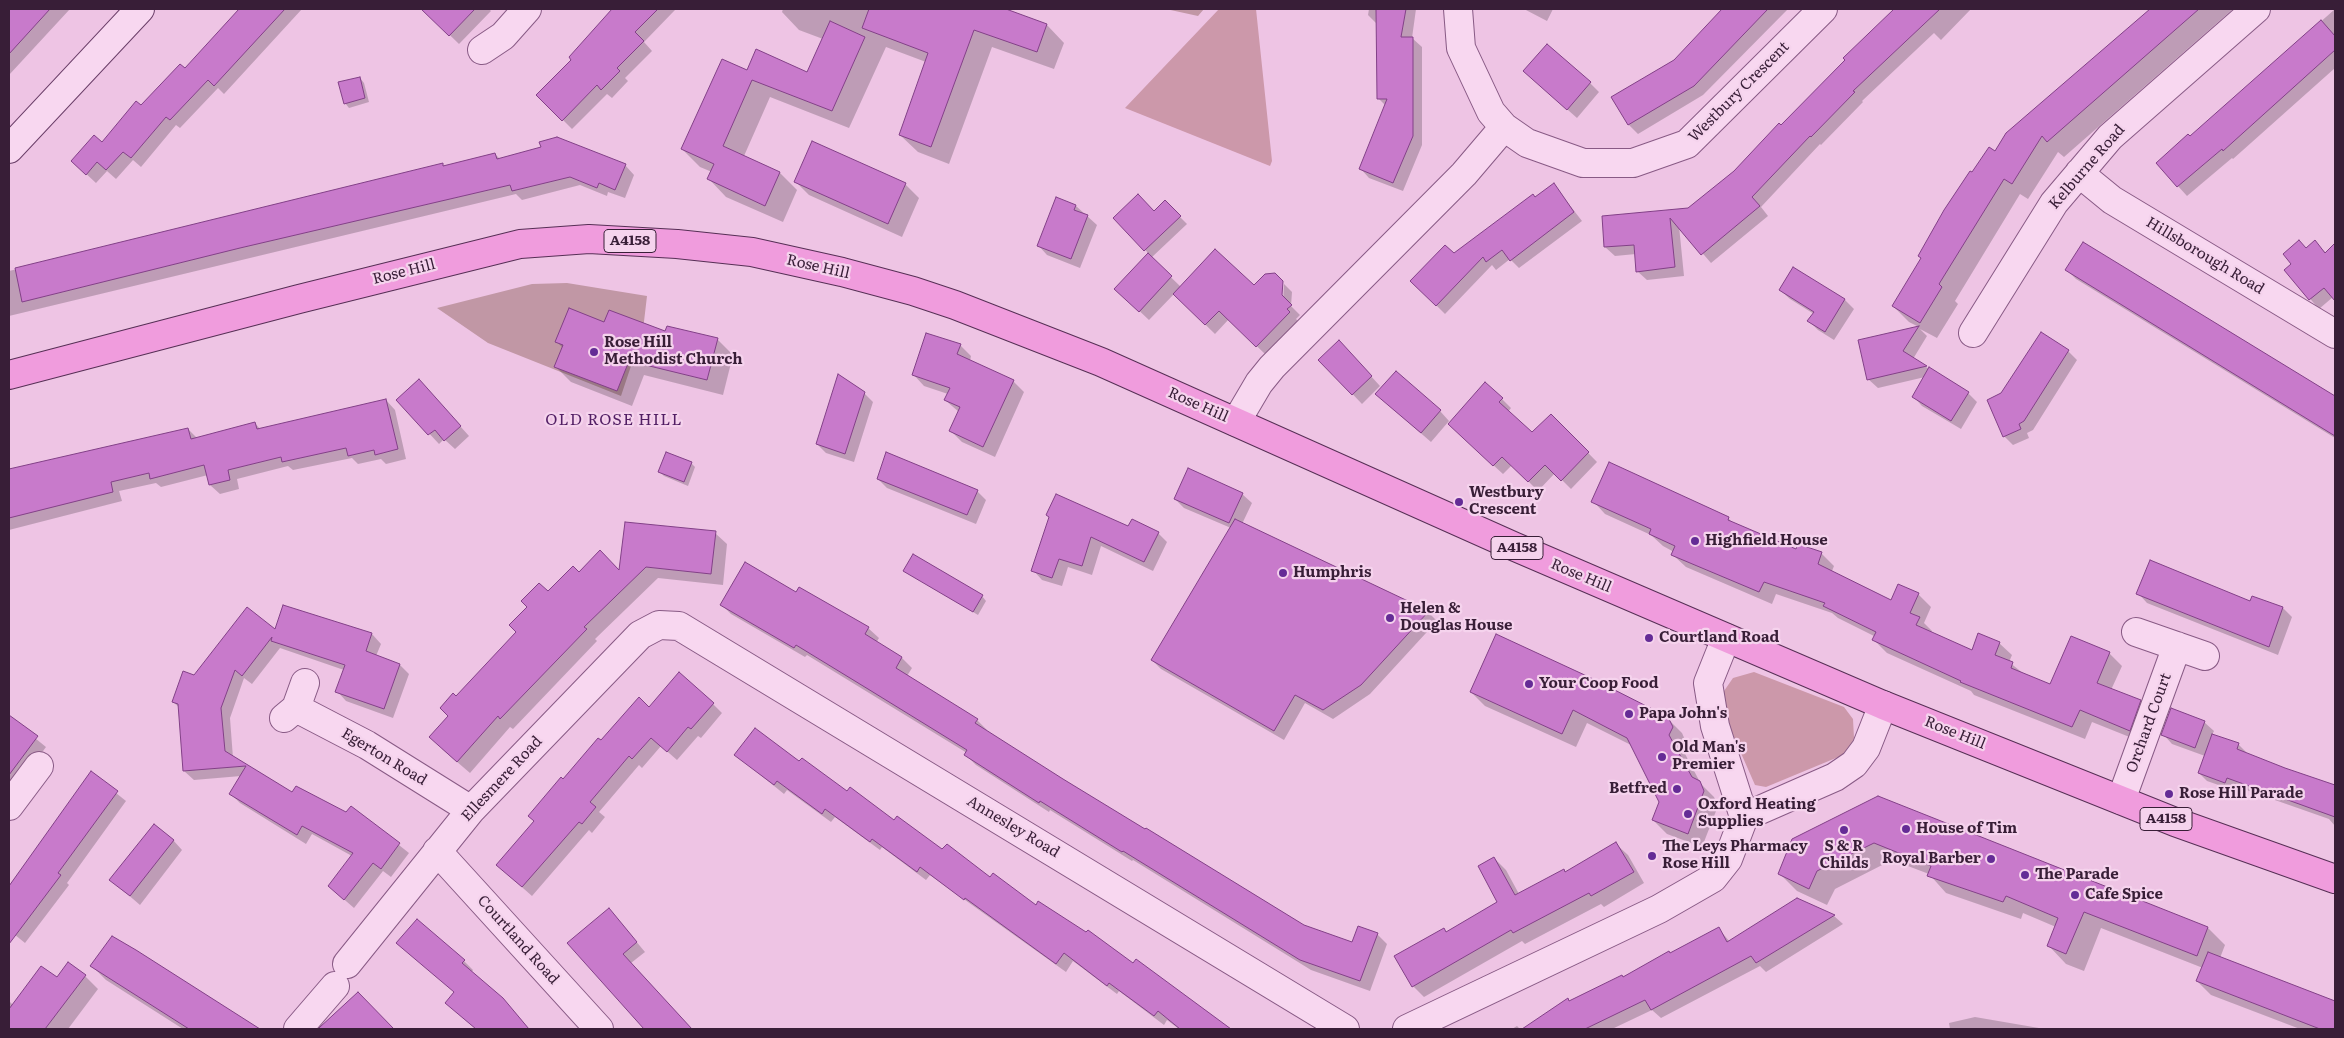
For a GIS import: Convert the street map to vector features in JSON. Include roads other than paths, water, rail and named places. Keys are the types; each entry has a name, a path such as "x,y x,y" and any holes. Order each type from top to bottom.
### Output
{"main road":[{"name":"Rose Hill","path":"9,375 327,291 520,244 589,239 677,244 752,252 842,272 914,291 955,305 1100,362 1505,543 1883,705 2175,822 2335,879"}],"street":[{"path":"9,149 140,9"},
{"path":"482,50 503,36 527,9"},
{"name":"Westbury Crescent","path":"1458,9 1461,48 1492,112 1504,127 1527,143 1584,163 1633,163 1687,144 1823,9"},
{"name":"Kelburne Road","path":"1972,333 2054,203 2110,137 2256,9"},
{"path":"1236,422 1259,382 1272,367 1464,174 1504,127"},
{"name":"Hillsborough Road","path":"2079,173 2112,200 2335,334"},
{"name":"Ellesmere Road","path":"298,1029 471,810 640,635 659,625 679,626"},
{"name":"Annesley Road","path":"679,626 1345,1029"},
{"path":"2136,632 2205,656"},
{"path":"1407,1029 1659,909 1713,878 1728,859 1744,817 1715,726 1708,683 1726,638"},
{"name":"Orchard Court","path":"2121,800 2177,646"},
{"name":"Egerton Road","path":"305,683 290,713 367,745 471,810"},
{"path":"1744,817 1835,777 1854,764 1866,748 1883,705"},
{"path":"9,806 39,766"},
{"name":"Courtland Road","path":"437,851 599,1029"}],"place":[{"name":"Rose Hill Methodist Church","path":"594,352"},
{"name":"Westbury Crescent","path":"1459,502"},
{"name":"Highfield House","path":"1695,541"},
{"name":"Humphris","path":"1283,573"},
{"name":"Helen & Douglas House","path":"1390,618"},
{"name":"Courtland Road","path":"1649,638"},
{"name":"Your Coop Food","path":"1529,684"},
{"name":"Papa John's","path":"1629,714"},
{"name":"Old Man's Premier","path":"1662,757"},
{"name":"Betfred","path":"1677,789"},
{"name":"Rose Hill Parade","path":"2169,794"},
{"name":"Oxford Heating Supplies","path":"1688,814"},
{"name":"House of Tim","path":"1906,829"},
{"name":"S & R Childs","path":"1844,830"},
{"name":"The Leys Pharmacy Rose Hill","path":"1652,856"},
{"name":"Royal Barber","path":"1991,859"},
{"name":"The Parade","path":"2025,875"},
{"name":"Cafe Spice","path":"2075,895"}],"district":[{"name":"OLD ROSE HILL","path":"614,420"}]}
